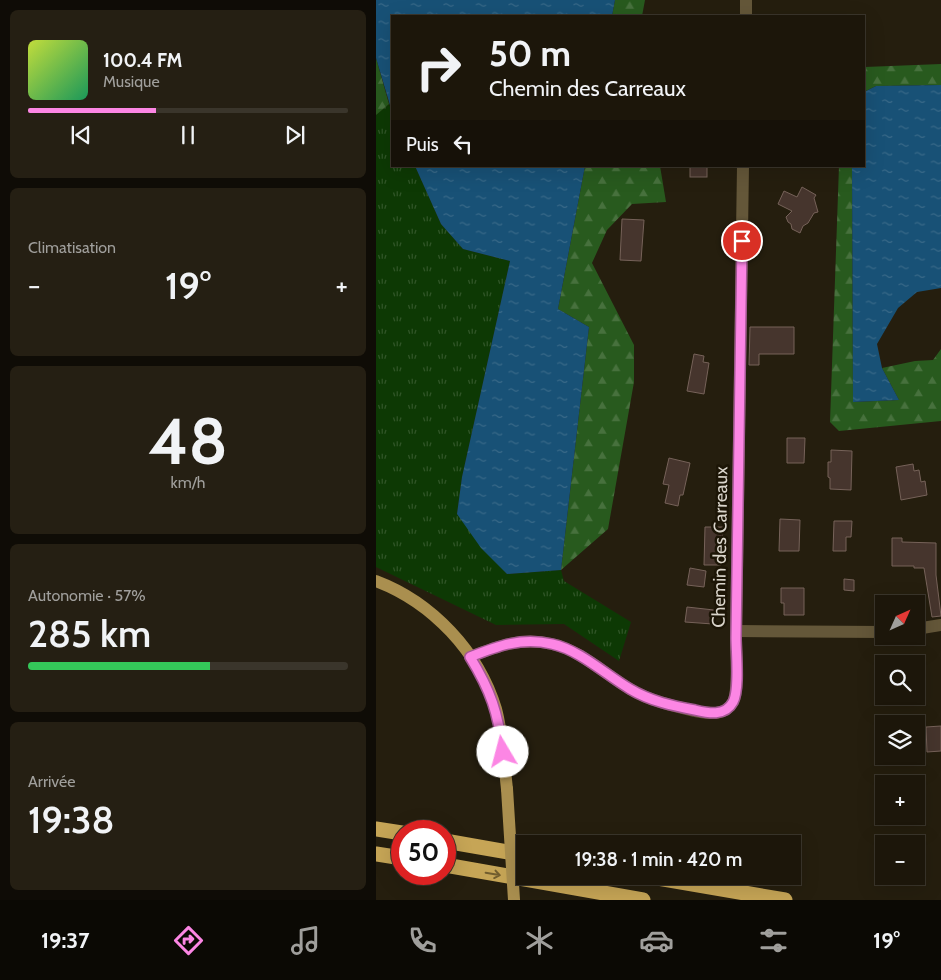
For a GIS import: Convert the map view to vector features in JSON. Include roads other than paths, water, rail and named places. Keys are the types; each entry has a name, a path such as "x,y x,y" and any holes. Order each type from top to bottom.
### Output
{"highway":[{"path":"376,829 391,831"},
{"path":"456,843 516,853"},
{"path":"376,854 391,856"},
{"path":"456,867 642,900"},
{"path":"698,885 785,900"}],"main road":[{"path":"376,581 396,590 426,609 451,632 470,657 486,683 496,711 503,752 514,900"}],"street":[{"path":"746,0 746,15"},
{"name":"Chemin des Carreaux","path":"470,657 512,642 530,641 551,644 565,648 632,690 653,700 676,707 713,714 724,711 733,703 736,691 743,167"},
{"path":"925,628 941,625"},
{"path":"736,631 875,632"}],"water":[{"path":"376,0 615,0 612,15 391,15 391,109 376,58"},
{"path":"941,85 941,288 917,292 898,308 877,344 882,368 899,400 853,402 852,167 865,167 865,92 876,86"},
{"path":"415,167 585,167 558,309 589,327 561,570 507,574 481,548 457,514 462,477 510,261 463,249 441,224"}]}
